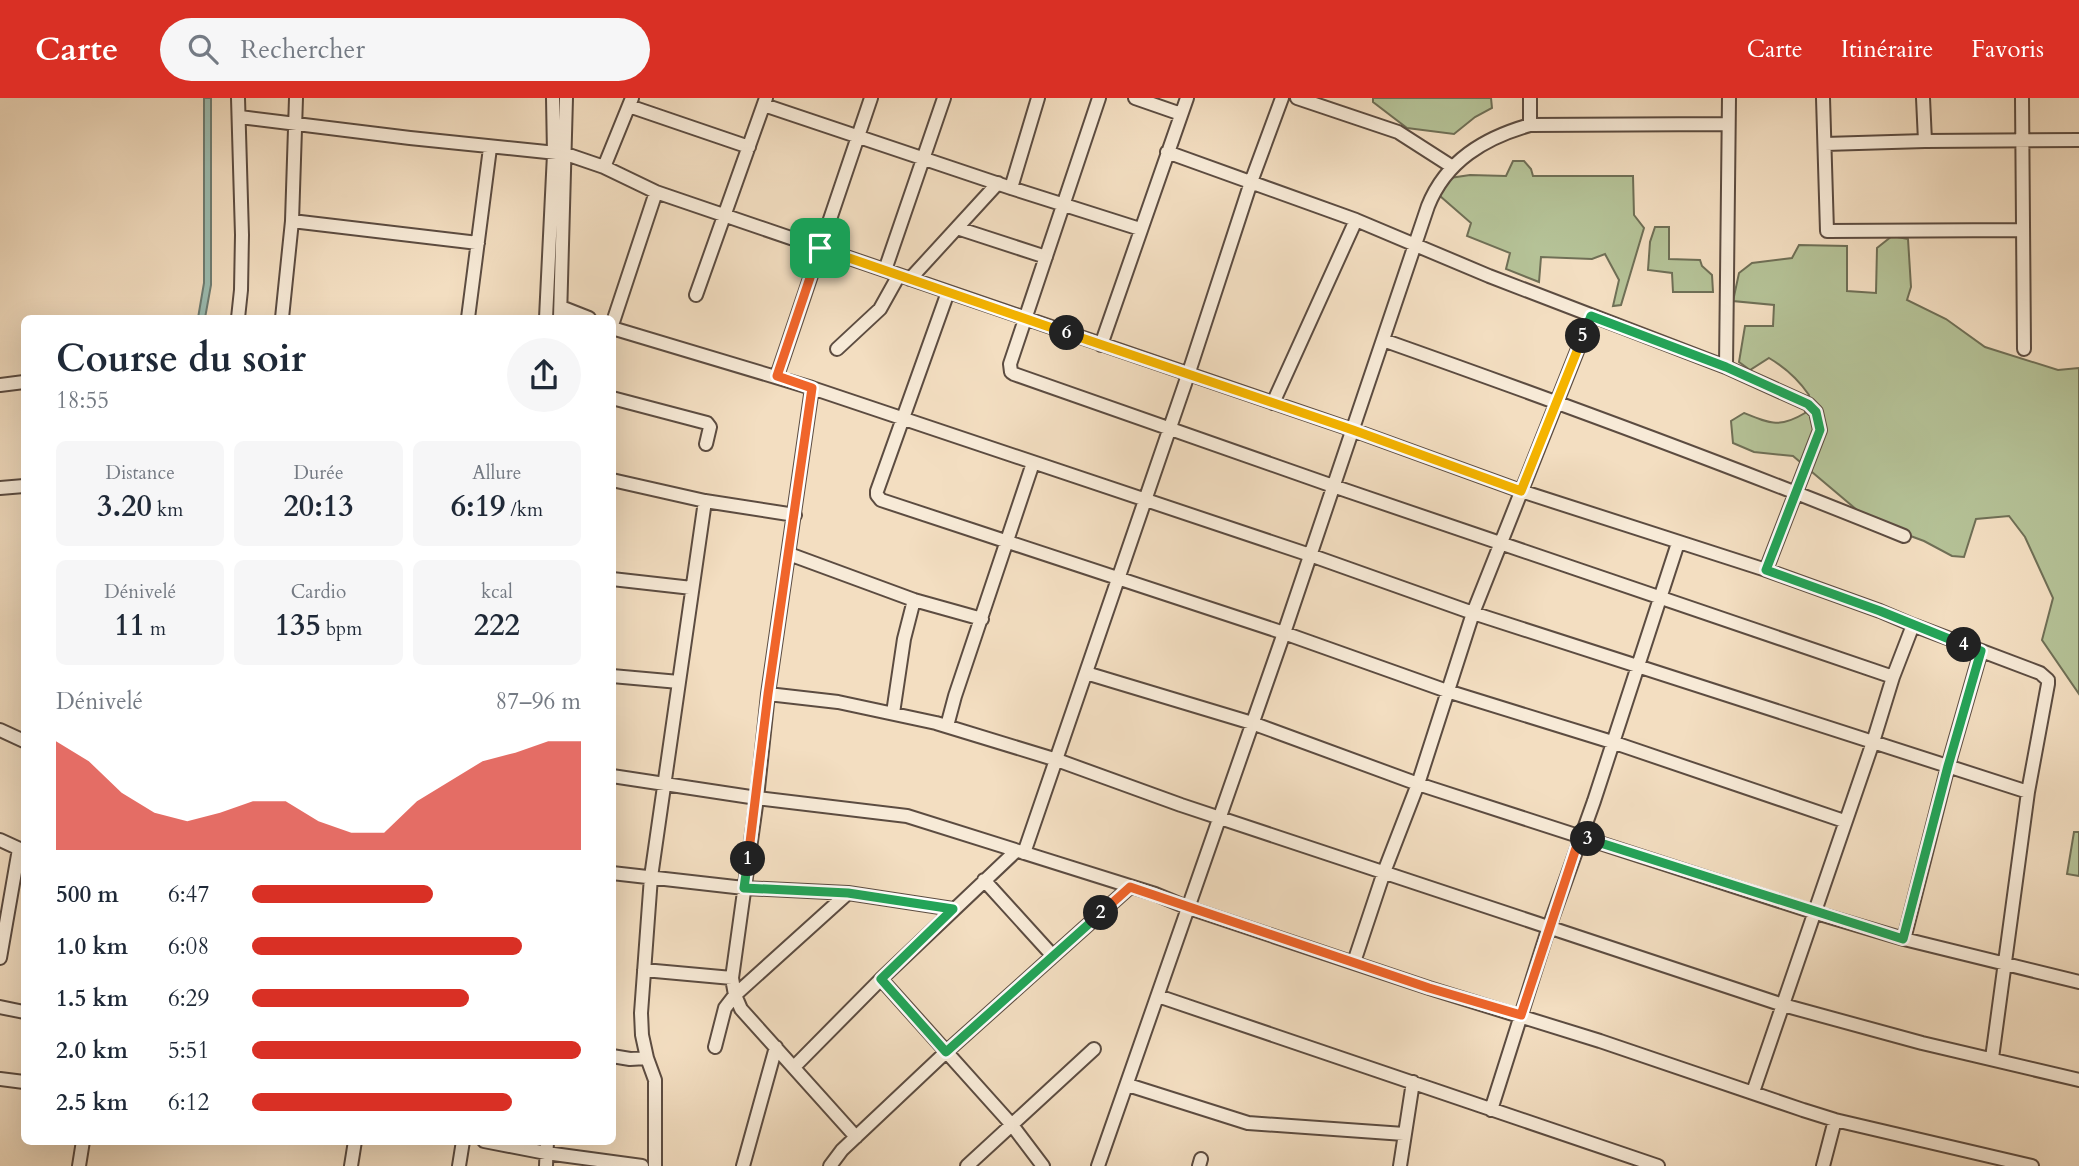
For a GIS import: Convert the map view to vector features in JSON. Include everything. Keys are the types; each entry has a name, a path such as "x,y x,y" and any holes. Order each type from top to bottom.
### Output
{"street":[{"path":"238,98 242,290 239,315"},
{"path":"282,315 292,221 296,98"},
{"path":"553,98 560,154 560,313"},
{"path":"546,315 566,98"},
{"path":"777,376 871,98"},
{"path":"885,270 944,98"},
{"path":"1011,188 1038,98"},
{"path":"1099,98 1024,318 1010,364 1011,372 1333,486 1893,677"},
{"path":"1135,98 1181,114"},
{"path":"1101,345 1187,98"},
{"path":"794,1068 953,909 1020,852 1057,760 1251,182 1282,98"},
{"path":"1297,98 1335,105 1398,132 1451,166"},
{"path":"1530,98 1530,125"},
{"path":"1726,367 1729,98"},
{"path":"1823,98 1827,231 2021,230"},
{"path":"1923,98 1925,141"},
{"path":"2022,98 2024,349"},
{"path":"696,295 765,101 924,159 1140,229"},
{"path":"604,167 630,102 749,147"},
{"path":"240,117 560,154 604,167 656,192 1353,430 1521,491 1766,570 2040,673 2048,680 2028,792 1992,1058"},
{"path":"1098,1166 1284,633 1433,194 1451,166 1497,137 1530,125 1728,124"},
{"path":"1825,144 2079,140"},
{"path":"468,315 490,148"},
{"path":"1167,152 1356,220 1489,276 1726,367 1808,404 1816,412 1820,430 1766,570"},
{"path":"837,349 876,313 904,277 957,228 998,183"},
{"path":"616,315 656,192"},
{"path":"1273,403 1356,220"},
{"path":"292,221 478,243"},
{"path":"957,228 1045,257"},
{"path":"948,292 877,491 879,498 1284,633 1447,691 1612,742 1844,821"},
{"path":"1354,962 1384,872 1418,784 1473,613 1591,316"},
{"path":"616,327 777,376 1310,555 1473,613 2028,792"},
{"path":"1383,340 1555,402 1904,536"},
{"path":"0,385 21,382"},
{"path":"812,388 768,694 757,798 732,978 741,1009 856,1137"},
{"path":"616,399 707,423 709,430 706,444"},
{"path":"947,726 1033,463"},
{"path":"616,481 705,501 795,515"},
{"path":"1,492 21,487"},
{"path":"655,1166 655,1080 646,1058 642,1035 644,970 651,877 663,784 705,501"},
{"path":"1491,1110 1548,928 1678,543"},
{"path":"789,554 914,600 982,620"},
{"path":"616,579 692,588"},
{"path":"892,713 904,639 914,600"},
{"path":"1753,1092 1913,625"},
{"path":"1903,939 1981,651"},
{"path":"1086,673 1252,723 1418,784 1813,912 1903,939 2079,982"},
{"path":"616,676 679,682"},
{"path":"768,694 838,702 947,726 1057,760 1219,818 1783,1005 1922,1043 2079,1080"},
{"path":"0,730 21,740"},
{"path":"616,777 757,798 906,816 1130,887 1835,1120 1991,1161 2032,1166"},
{"path":"0,840 21,850"},
{"path":"0,958 21,855"},
{"path":"616,873 744,888 848,893 953,909"},
{"path":"984,880 1053,956"},
{"path":"830,1166 856,1137 946,1052 1130,887"},
{"path":"715,1046 725,1008 735,995 848,893"},
{"path":"644,970 732,978"},
{"path":"881,979 1012,1125 1043,1166"},
{"path":"1158,996 1658,1166"},
{"path":"0,1007 21,1011"},
{"path":"743,1166 776,1047"},
{"path":"967,1166 1094,1049"},
{"path":"616,1057 646,1058"},
{"path":"0,1079 21,1082"},
{"path":"1400,1166 1413,1082"},
{"path":"1128,1085 1248,1123 1404,1134"},
{"path":"1823,1166 1835,1120"},
{"path":"79,1166 82,1145"},
{"path":"351,1166 354,1145"},
{"path":"459,1166 462,1145"},
{"path":"505,1145 642,1166"}],"green space":[{"path":"1373,98 1491,98 1492,108 1475,117 1454,134 1407,128 1373,102"},
{"path":"1513,161 1524,161 1533,176 1633,176 1634,215 1644,228 1621,305 1613,306 1619,280 1605,254 1592,259 1541,257 1539,282 1506,269 1510,253 1467,236 1471,223 1440,196 1450,178 1470,175 1506,176"},
{"path":"1655,227 1669,227 1669,259 1700,260 1702,266 1712,275 1713,292 1673,292 1672,273 1648,270 1650,242"},
{"path":"1892,236 1908,239 1911,287 1907,300 1946,319 1985,347 2058,370 2079,368 2079,694 2042,640 2053,598 2025,537 2009,516 1976,519 1964,557 1952,556 1924,541 1870,521 1793,456 1754,452 1733,443 1731,421 1744,413 1769,422 1789,421 1805,413 1809,395 1791,374 1769,358 1750,370 1739,362 1745,326 1773,326 1774,305 1733,301 1739,273 1752,263 1792,258 1799,245 1847,246 1847,291 1876,293 1877,248"},
{"path":"2074,832 2079,832 2079,876 2067,874"}],"water":[{"path":"204,98 211,98 211,285 206,315 199,315 204,283"}],"route":[{"path":"820,248 1353,430 1521,491 1591,316 1726,367 1808,404 1816,412 1820,430 1766,570 1981,651 1903,939 1580,836 1521,1015 1429,988 1130,887 946,1052 881,979 953,909 848,893 744,888 768,694 812,388 777,376 820,248"}]}
